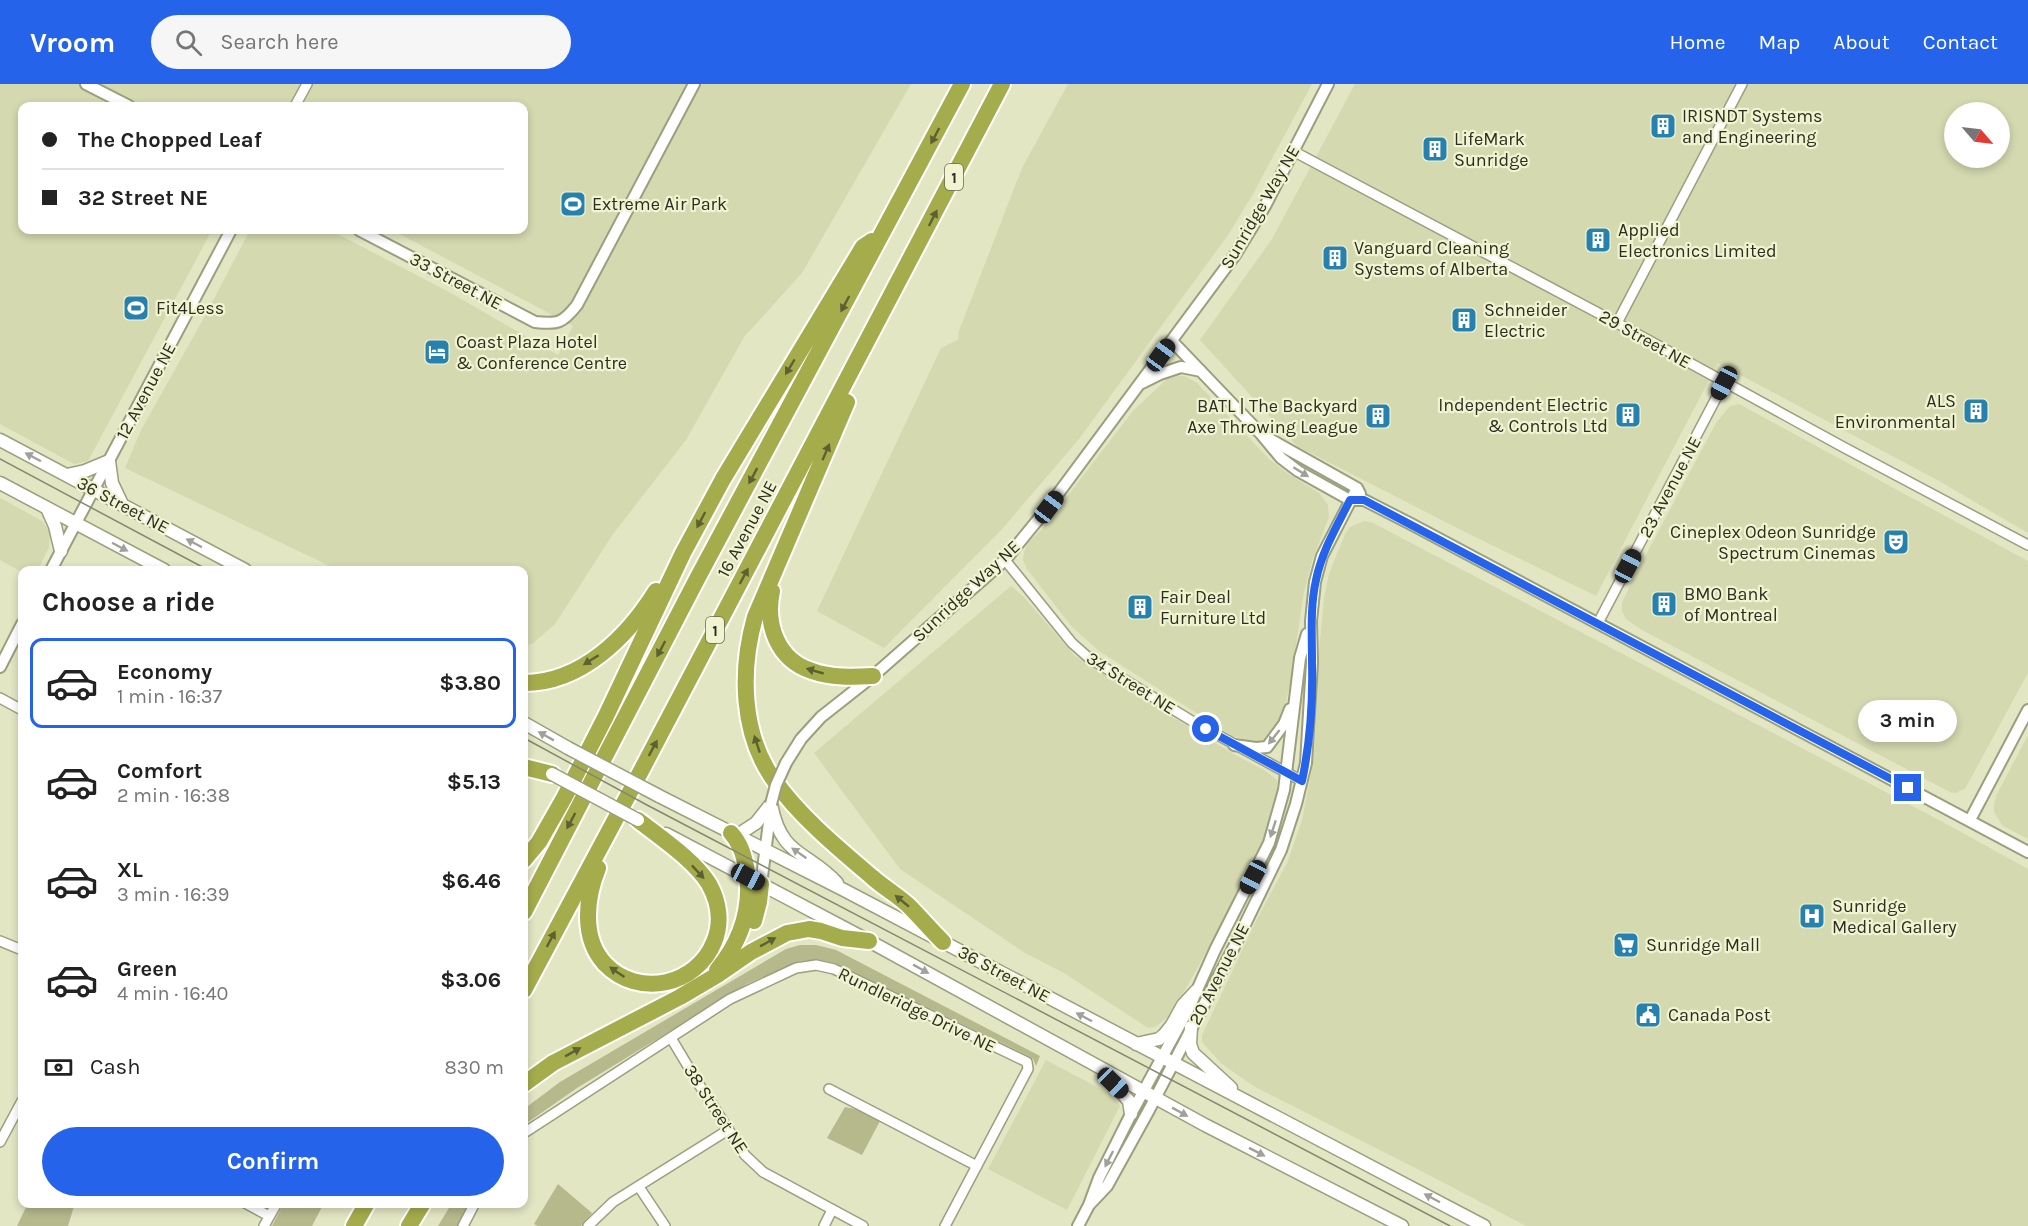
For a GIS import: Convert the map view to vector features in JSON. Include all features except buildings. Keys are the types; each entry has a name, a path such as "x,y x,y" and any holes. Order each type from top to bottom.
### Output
{"highway":[{"name":"16 Avenue NE","path":"528,904 703,569 962,84"},
{"name":"16 Avenue NE","path":"528,983 906,270 1002,84"},
{"path":"528,855 539,842 564,798 606,716 683,553 723,479 863,247 882,234"},
{"path":"906,270 904,285 851,394 755,617 746,664 747,705 763,760 773,780 785,795 873,878 908,905 943,942"},
{"path":"528,682 561,676 604,652 640,616 683,553"},
{"path":"777,563 769,603 769,616 775,637 786,655 803,668 821,674 873,676"},
{"path":"528,769 552,774"},
{"path":"631,790 626,810 595,874 589,900 588,924 593,945 606,964 636,982 658,984 681,978 704,959 717,934 718,911 713,892 702,875 638,820"},
{"path":"719,974 736,955 752,927 759,902 754,881 734,834"},
{"path":"701,984 724,961 740,934 754,881"},
{"path":"528,1081 553,1063 667,1004 775,938 797,930 820,931 842,938 869,941"},
{"path":"344,1226 353,1208"},
{"path":"354,1226 364,1208"},
{"path":"398,1226 407,1208"},
{"path":"409,1226 420,1208"}],"main road":[{"name":"36 Street NE","path":"0,440 238,566"},
{"path":"67,475 85,471 109,461 112,483 122,504"},
{"path":"0,483 157,566"},
{"path":"47,508 56,528 61,551"},
{"name":"36 Street NE","path":"528,725 659,796 844,890 1484,1226"},
{"name":"36 Street NE","path":"528,761 869,941 1156,1098 1402,1226"},
{"path":"734,834 756,823 771,804"},
{"path":"771,804 776,824 787,844 825,870 844,890"},
{"path":"1136,1044 1159,1039 1164,1035 1183,1005 1196,991"},
{"path":"1191,1028 1190,1044 1198,1060 1245,1101"},
{"path":"1101,1068 1129,1101 1131,1114"},
{"path":"1368,1208 1389,1226"}],"street":[{"path":"86,84 121,102"},
{"path":"298,102 307,84"},
{"name":"33 Street NE","path":"367,234 535,322 555,324 566,319 577,305 694,84"},
{"name":"Sunridge Way NE","path":"754,881 764,850 776,785 801,739 816,722 873,676 1005,560 1049,507 1235,255 1265,206 1328,84"},
{"path":"1617,323 1742,84"},
{"name":"29 Street NE","path":"1293,151 2028,545"},
{"name":"12 Avenue NE","path":"53,566 229,234"},
{"path":"1172,340 1281,458 1298,471 1350,500 1364,500 2028,852"},
{"path":"1139,385 1160,374 1181,368 1201,371"},
{"name":"23 Avenue NE","path":"1598,623 1724,383"},
{"path":"1261,434 1357,488 1364,500"},
{"name":"20 Avenue NE","path":"1089,1205 1099,1178 1143,1091 1191,1028 1273,868 1289,827 1306,763 1312,663 1311,621 1315,582 1322,556 1357,488"},
{"name":"34 Street NE","path":"1005,560 1072,643 1089,658 1234,745 1302,781"},
{"name":"20 Avenue NE","path":"1089,1205 1107,1186 1156,1098 1196,991 1269,843 1280,806 1286,772 1300,658 1311,621"},
{"path":"0,667 18,632"},
{"path":"0,698 18,708"},
{"path":"1234,745 1267,747 1284,724 1295,698"},
{"path":"1970,820 2028,710"},
{"path":"0,941 18,948"},
{"name":"Rundleridge Drive NE","path":"528,1130 730,999 796,968 816,965 834,969 1027,1062 1028,1069 945,1226"},
{"name":"38 Street NE","path":"671,1038 745,1155 763,1172 863,1226"},
{"path":"829,1089 977,1166"},
{"path":"0,1142 18,1108"},
{"path":"588,1226 613,1202 728,1130"},
{"path":"639,1187 665,1226"},
{"path":"1078,1226 1089,1205"},
{"path":"254,1208 269,1216"},
{"path":"264,1226 274,1208"},
{"path":"463,1226 472,1208"},
{"path":"824,1226 832,1210"}],"shaded area":[{"path":"0,84 911,84 802,273 744,337 686,440 613,534 555,624 532,644 528,644 528,566 330,566 125,468 141,430 248,234 338,234 449,292 558,355 573,326 400,234 528,234 528,102 18,102 18,234 210,234 88,461 74,464 0,424"},
{"path":"1068,84 1312,84 1253,194 1228,235 1079,439 1003,528 884,648 817,611 941,348 958,340 959,331 1022,168"},
{"path":"1355,84 2028,84 2028,533 1939,481 1718,363 1596,596 1297,446 1200,340 1272,239"},
{"path":"1184,376 1196,382 1269,459 1319,493 1328,505 1329,517 1313,558 1304,592 1290,685 1280,724 1264,743 1256,744 1231,735 1099,651 1072,627 1027,569 1023,560 1028,543 1042,529 1133,411 1168,378"},
{"path":"1739,404 2028,561 2028,673 1965,789 1955,793 1950,792 1642,630 1626,619 1622,611 1622,603 1631,583 1716,423 1730,406"},
{"path":"0,498 42,521 50,535 49,547 40,566 18,566 18,570 0,560"},
{"path":"1365,521 1373,523 1939,820 2028,869 2028,1226 1526,1226 1255,1087 1222,1064 1202,1042 1202,1035 1256,921 1287,863 1302,820 1312,769 1318,661 1324,598 1329,574 1345,534 1350,527"},
{"path":"1011,586 1023,596 1074,655 1277,780 1271,823 1259,852 1171,1015 1155,1027 1148,1028 1064,973 1025,953 900,869 814,753"},
{"path":"2028,735 2028,839 2003,826 1994,812 1994,804"},
{"path":"800,945 816,945 836,950 1040,1056 1036,1066 1029,1056 835,963 817,960 800,961 747,984 577,1088 528,1122 528,1106 560,1082 786,949"},
{"path":"1046,1060 1110,1094 1120,1106 1067,1210 988,1169"},
{"path":"845,1107 855,1109 880,1121 862,1155 827,1138"},
{"path":"558,1184 592,1213 581,1226 538,1226 534,1224"},
{"path":"26,1208 73,1208 68,1226 17,1226"},
{"path":"281,1208 321,1208 312,1226 272,1226"},
{"path":"449,1208 468,1208 458,1226 438,1226"}],"tram line":[{"path":"0,459 201,566"},
{"path":"528,740 647,805 1450,1226"}],"place":[{"name":"IRISNDT Systems and Engineering","path":"1663,126"},
{"name":"LifeMark Sunridge","path":"1435,149"},
{"name":"Extreme Air Park","path":"573,204"},
{"name":"Applied Electronics Limited","path":"1598,240"},
{"name":"Vanguard Cleaning Systems of Alberta","path":"1335,258"},
{"name":"Fit4Less","path":"136,308"},
{"name":"Schneider Electric","path":"1464,320"},
{"name":"Coast Plaza Hotel & Conference Centre","path":"437,352"},
{"name":"ALS Environmental","path":"1976,411"},
{"name":"Independent Electric & Controls Ltd","path":"1628,415"},
{"name":"BATL | The Backyard Axe Throwing League","path":"1378,416"},
{"name":"Cineplex Odeon Sunridge Spectrum Cinemas","path":"1896,542"},
{"name":"BMO Bank of Montreal","path":"1664,604"},
{"name":"Fair Deal Furniture Ltd","path":"1140,607"},
{"name":"Sunridge Medical Gallery","path":"1812,916"},
{"name":"Sunridge Mall","path":"1626,945"},
{"name":"Canada Post","path":"1648,1015"}],"route":[{"path":"1206,729 1302,781 1309,729 1311,621 1315,582 1322,556 1350,500 1364,500 1908,788"}]}
